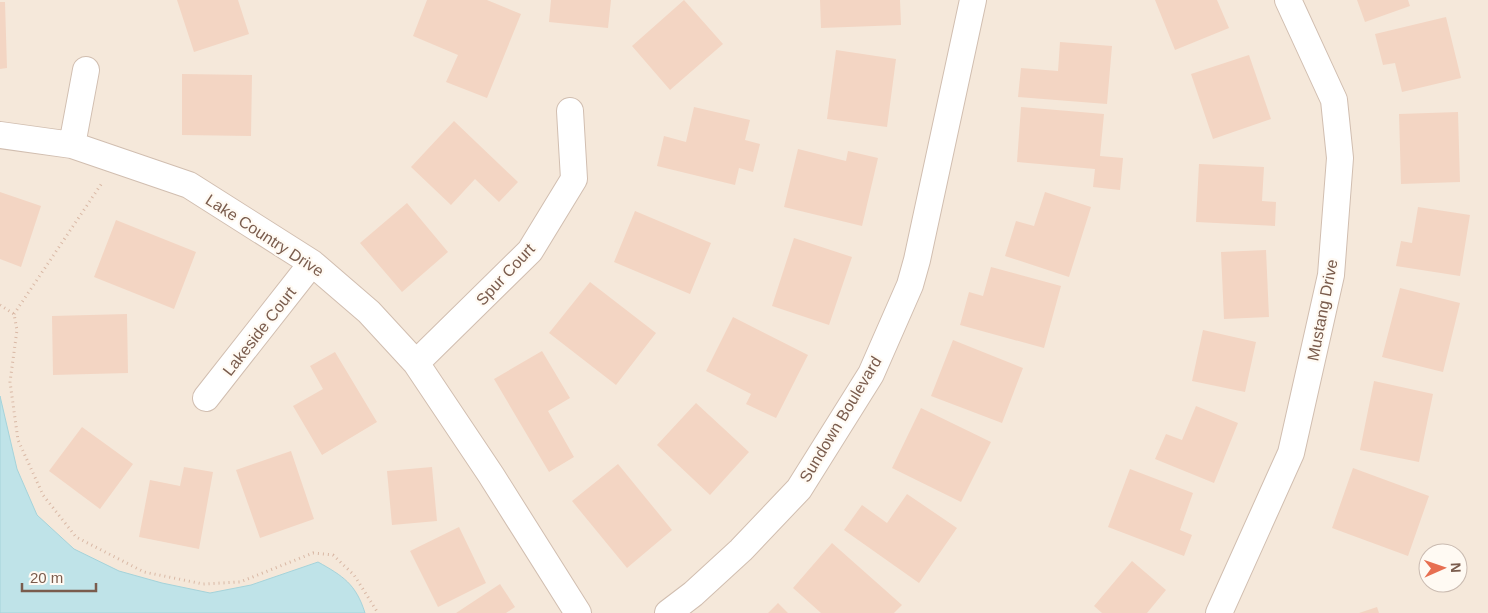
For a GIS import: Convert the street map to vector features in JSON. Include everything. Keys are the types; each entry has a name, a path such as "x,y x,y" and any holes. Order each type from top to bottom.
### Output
{"street":[{"name":"Sundown Boulevard","path":"668,613 693,594 741,550 798,489 871,374 910,285 917,260 973,0"},
{"name":"Mustang Drive","path":"1219,613 1291,453 1331,275 1340,158 1334,100 1288,0"},
{"path":"72,145 86,70"},
{"name":"Spur Court","path":"416,363 530,251 574,178 570,111"},
{"name":"Lake Country Drive","path":"0,135 72,145 189,186 312,263 369,312 416,363 491,475 578,613"},
{"name":"Lakeside Court","path":"206,398 312,263"}],"path":[{"path":"107,176 14,314 17,330 10,382 18,440 43,495 76,537 144,572 204,584 240,582 313,553 332,555 354,575 378,613"},
{"path":"0,305 14,314"}],"shaded area":[{"path":"0,0 1488,0 1488,613 0,613"}],"water":[{"path":"0,396 17,469 37,515 74,549 119,571 162,583 210,593 251,585 318,562 348,582 357,595 365,613 0,613"}],"building":[{"path":"177,0 238,0 249,34 194,52"},
{"path":"427,0 487,0 521,14 487,98 446,82 458,55 413,36"},
{"path":"551,0 611,0 608,28 549,22"},
{"path":"684,0 723,44 670,90 632,46"},
{"path":"820,0 900,0 901,25 821,28"},
{"path":"1155,0 1217,0 1229,28 1175,50"},
{"path":"1357,0 1408,0 1410,6 1365,22"},
{"path":"0,2 5,2 7,68 0,69"},
{"path":"1446,17 1461,78 1402,92 1395,63 1383,65 1375,34"},
{"path":"1060,42 1112,46 1107,104 1018,97 1021,68 1058,71"},
{"path":"836,50 896,59 887,127 827,119"},
{"path":"1249,55 1271,119 1213,139 1191,74"},
{"path":"182,74 252,75 251,136 182,135"},
{"path":"694,107 750,120 745,140 760,144 753,172 739,168 735,185 657,166 664,136 686,142"},
{"path":"1021,107 1104,114 1100,156 1123,158 1120,190 1093,187 1095,169 1017,162"},
{"path":"1458,112 1460,182 1401,184 1399,114"},
{"path":"454,121 518,182 499,202 475,179 451,205 411,167"},
{"path":"798,149 846,161 848,151 878,158 862,226 784,207"},
{"path":"1199,164 1264,167 1262,201 1276,202 1275,226 1196,222"},
{"path":"0,192 41,206 21,267 0,259"},
{"path":"1045,192 1091,207 1069,277 1005,256 1016,221 1034,226"},
{"path":"407,203 448,252 402,292 360,243"},
{"path":"1418,207 1470,215 1460,276 1396,266 1401,241 1412,243"},
{"path":"635,211 711,243 690,294 614,262"},
{"path":"116,220 196,252 174,309 94,277"},
{"path":"794,238 852,257 829,325 772,306"},
{"path":"1266,250 1269,317 1224,319 1221,252"},
{"path":"991,267 1061,286 1044,348 960,325 969,292 983,296"},
{"path":"590,282 656,333 616,385 549,333"},
{"path":"1400,288 1460,303 1443,372 1382,357"},
{"path":"127,314 128,373 53,375 52,316"},
{"path":"733,317 808,355 776,418 746,404 751,394 706,371"},
{"path":"1203,330 1256,342 1245,392 1192,381"},
{"path":"953,340 1023,368 1002,423 931,396"},
{"path":"542,351 570,398 548,411 574,457 549,472 494,379"},
{"path":"335,352 377,422 322,455 293,406 323,389 310,366"},
{"path":"1374,381 1433,394 1419,462 1360,450"},
{"path":"696,403 749,452 710,495 657,445"},
{"path":"1196,406 1238,423 1214,483 1155,459 1166,434 1182,440"},
{"path":"921,408 991,442 961,502 892,468"},
{"path":"82,427 133,464 100,509 49,471"},
{"path":"291,451 314,519 260,538 236,470"},
{"path":"618,464 672,530 627,568 572,501"},
{"path":"184,467 213,472 199,549 139,537 150,480 180,486"},
{"path":"432,467 437,521 392,525 387,471"},
{"path":"1353,468 1429,496 1408,556 1332,528"},
{"path":"1130,469 1193,493 1180,530 1192,535 1184,556 1108,527"},
{"path":"907,494 957,528 919,583 844,530 862,505 887,523"},
{"path":"459,527 486,583 438,607 410,551"},
{"path":"832,543 902,605 894,613 821,613 793,588"},
{"path":"1132,561 1166,590 1147,613 1102,613 1094,606"},
{"path":"500,584 515,607 506,613 456,613"},
{"path":"778,603 788,613 768,613"},
{"path":"1377,607 1379,613 1359,613"}]}
